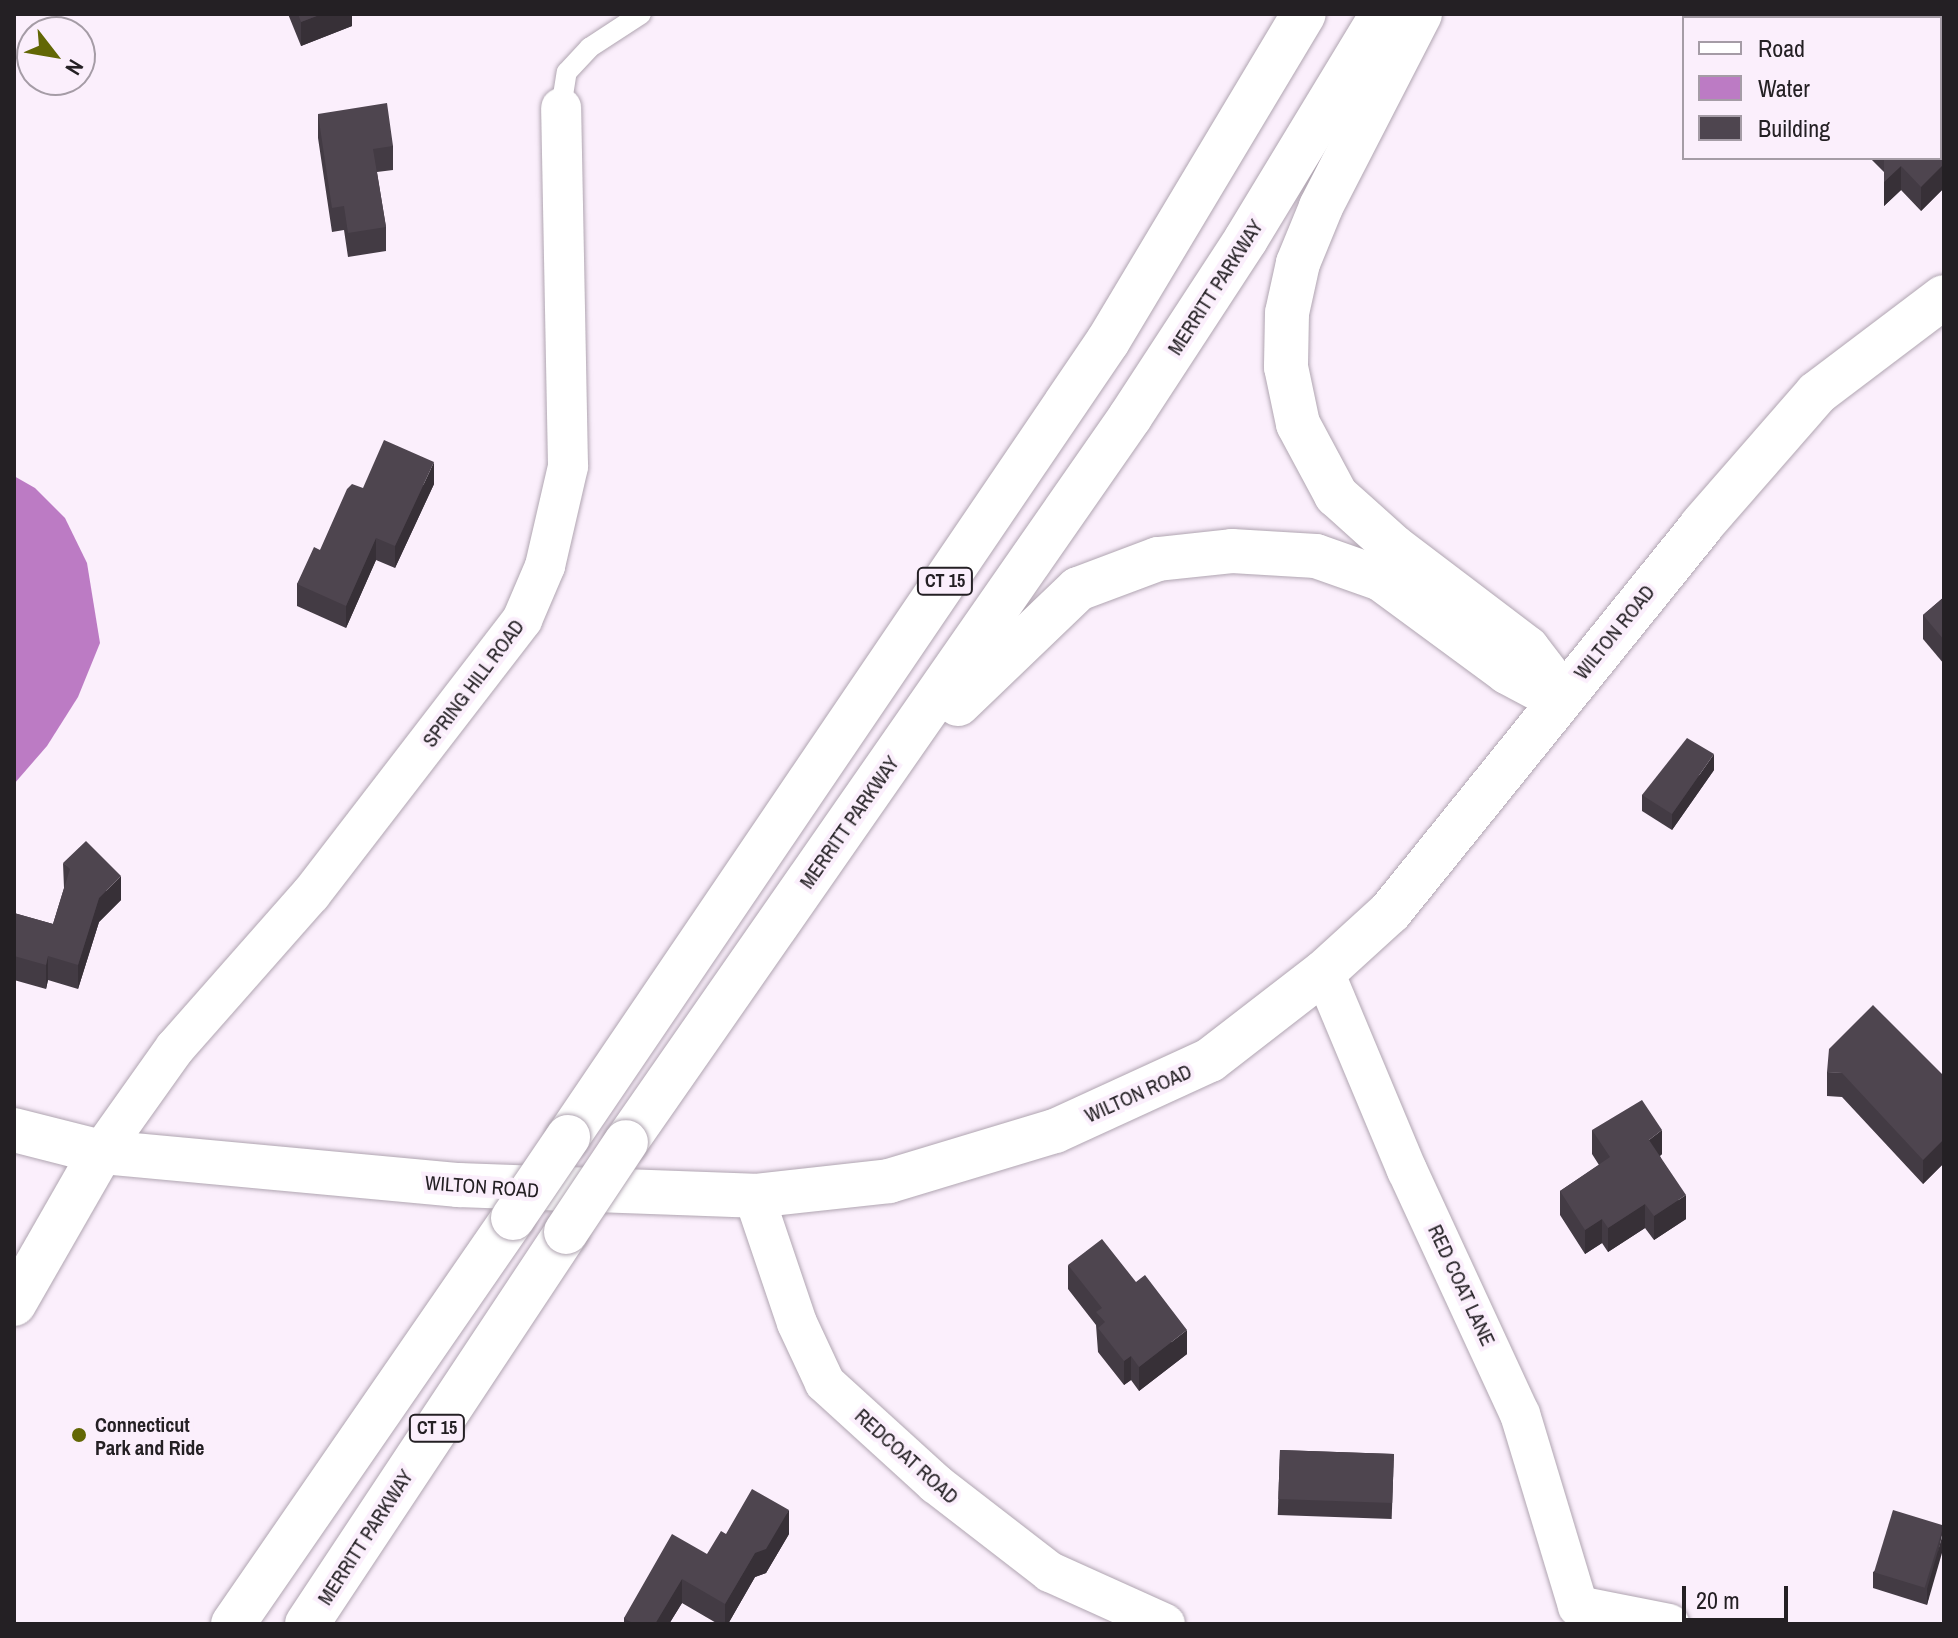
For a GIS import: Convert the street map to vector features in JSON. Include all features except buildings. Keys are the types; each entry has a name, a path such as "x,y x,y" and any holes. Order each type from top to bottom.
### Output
{"main road":[{"name":"CT 15","path":"233,1624 513,1218 1108,341 1304,14"},
{"name":"MERRITT PARKWAY","path":"307,1624 626,1142 1130,417 1246,239 1382,14"},
{"path":"1420,14 1321,207 1298,263 1287,313 1286,367 1298,424 1336,495 1394,547 1527,648 1563,695"},
{"name":"WILTON ROAD","path":"14,1130 101,1152 458,1185 754,1196 889,1181 1055,1131 1210,1060 1324,972 1390,912 1563,695 1817,393 1944,297"},
{"path":"764,942 948,714 1016,643 1078,589 1158,559 1232,551 1316,556 1381,579 1507,672 1542,691 1563,695"},
{"path":"14,1304 101,1152"},
{"path":"227,1624 264,1579"}],"street":[{"name":"SPRING HILL ROAD","path":"101,1152 175,1048 311,894 522,620 548,555 568,466 561,108"},
{"name":"RED COAT LANE","path":"1324,972 1407,1170 1520,1414 1569,1615"},
{"name":"REDCOAT ROAD","path":"754,1196 797,1323 825,1383 1091,1610 1165,1624"},
{"path":"1569,1615 1669,1624"}],"lane":[{"path":"561,108 567,72 589,48 641,14"}],"water":[{"path":"14,476 35,488 65,518 87,563 100,643 78,697 47,746 14,784"}],"place":[{"name":"Connecticut Park and Ride","path":"79,1435"}]}
